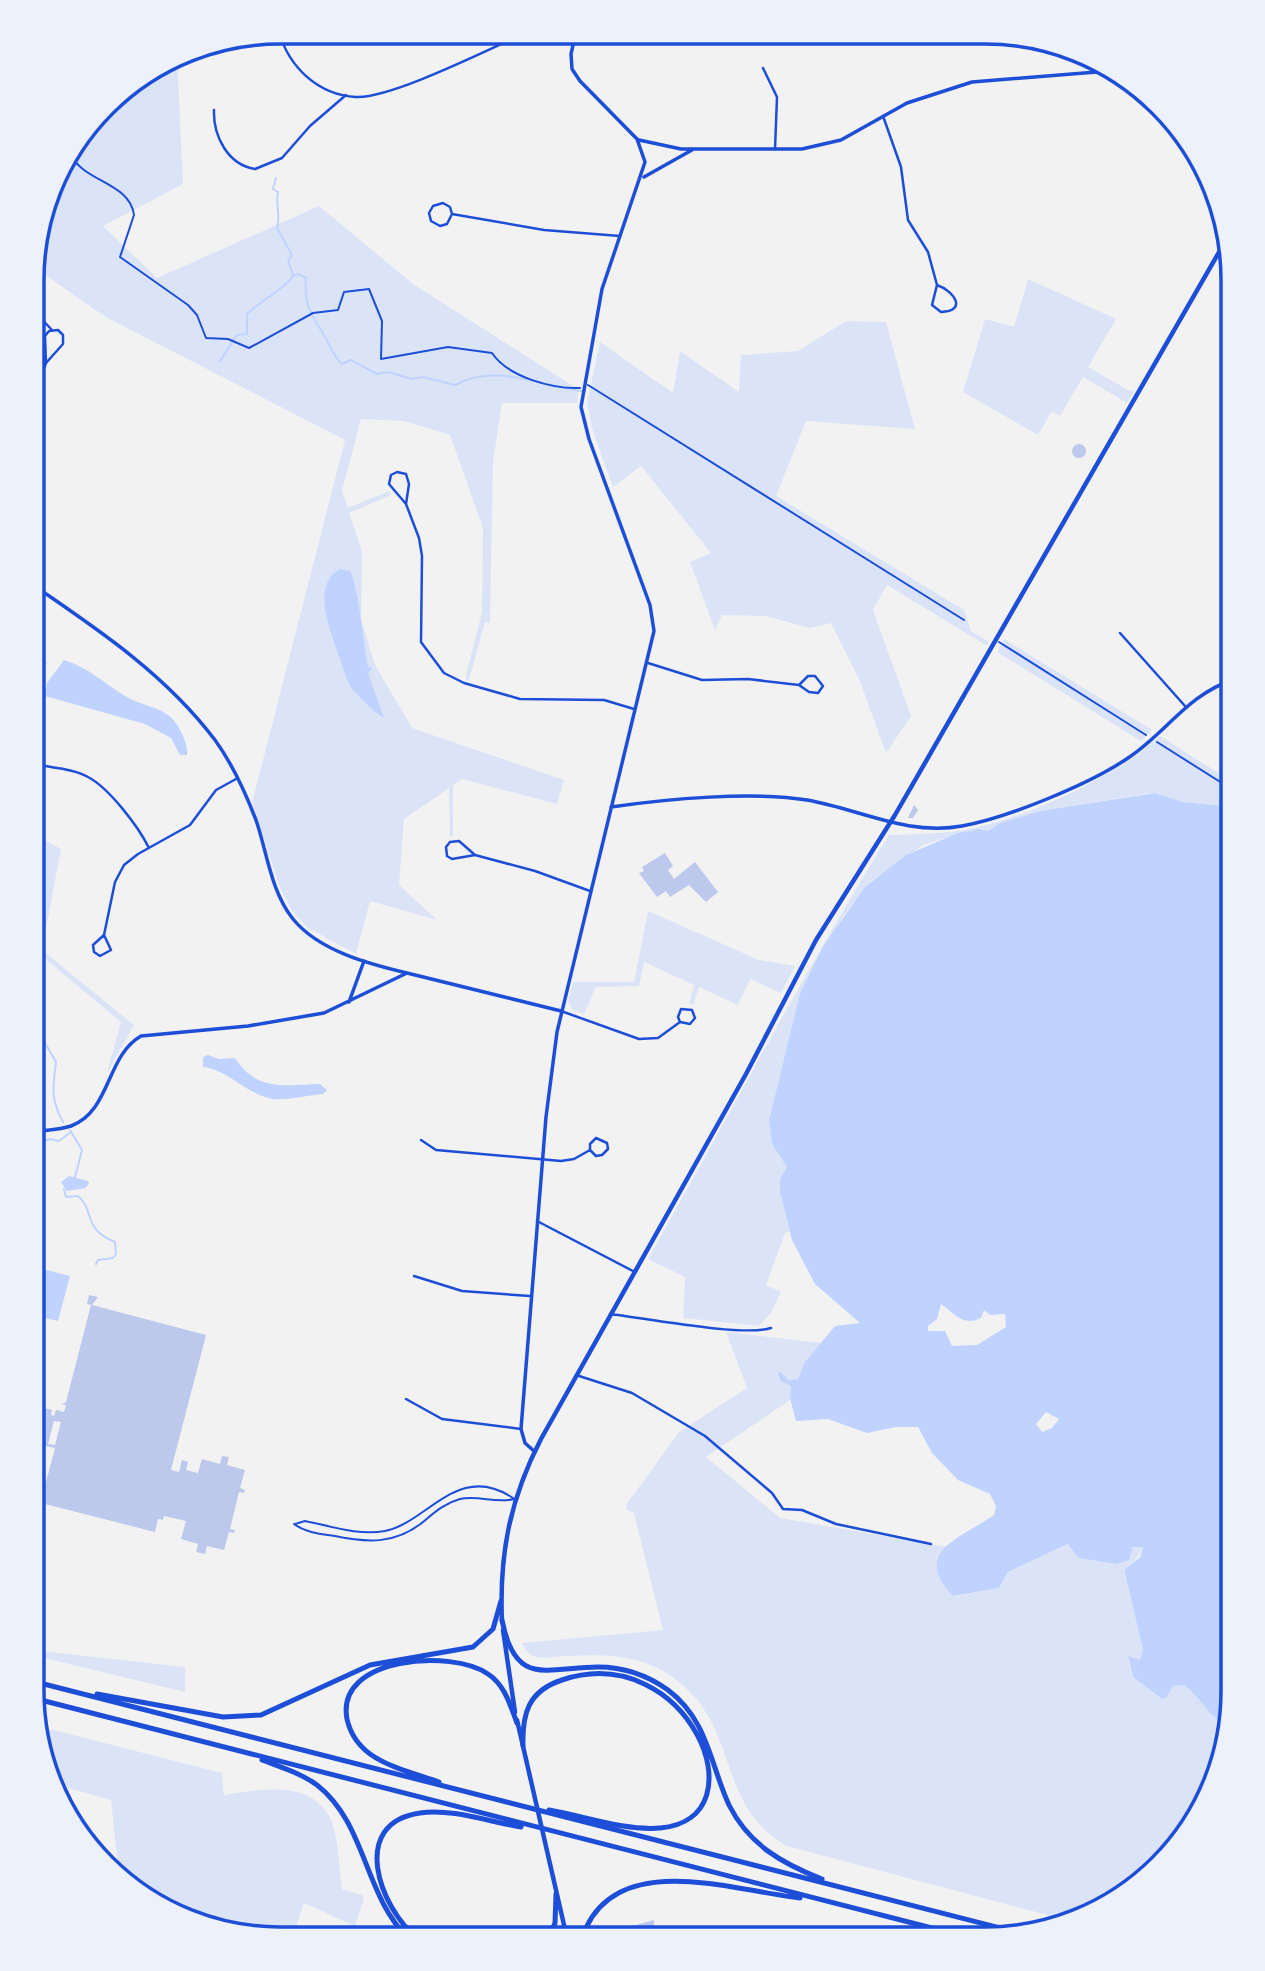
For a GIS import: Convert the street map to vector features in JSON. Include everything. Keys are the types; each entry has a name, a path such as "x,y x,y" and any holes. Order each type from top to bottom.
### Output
{"highway":[{"path":"55,1687 223,1717 256,1717 370,1665 473,1647 493,1629 501,1601"},
{"path":"502,1620 511,1653 529,1669 620,1669 645,1677 674,1695 690,1711 704,1733 730,1805 750,1836 782,1863 841,1887"},
{"path":"468,1793 392,1766 366,1751 352,1734 348,1721 347,1704 353,1688 367,1674 391,1666 432,1662 464,1664 481,1670 498,1683 517,1723"},
{"path":"511,1804 660,1828 677,1824 693,1813 703,1801 708,1786 704,1751 686,1717 657,1690 624,1676 584,1674 543,1689 526,1709 523,1746"},
{"path":"44,1684 994,1926"},
{"path":"45,1701 924,1927"},
{"path":"236,1751 301,1776 331,1798 350,1826 385,1909 399,1927"},
{"path":"407,1927 389,1906 379,1879 378,1850 385,1833 395,1823 410,1815 433,1812 556,1833"},
{"path":"587,1927 591,1917 605,1901 620,1891 642,1883 707,1885 822,1901"},
{"path":"553,1927 556,1895"}],"main road":[{"path":"563,1927 506,1663 501,1601 504,1549 514,1499 535,1452 576,1375 746,1074 816,940 891,822 1219,252"}],"street":[{"path":"284,44 291,60 302,74 323,87 357,97 386,92 500,44"},
{"path":"535,1452 525,1443 521,1429 551,1066 561,1011 654,631 650,605 589,439 581,407 602,289 642,178 645,162 637,139 586,87 571,62 574,44"},
{"path":"763,68 777,97 775,150"},
{"path":"637,139 661,147 802,149 841,140 913,100 972,82 1097,72"},
{"path":"214,110 213,125 230,155 236,162 256,169 282,158 310,126 346,95"},
{"path":"883,117 901,167 908,220 928,252 937,285 932,305 941,312 949,312 954,306 954,294 937,285"},
{"path":"642,178 694,149"},
{"path":"443,203 450,207 452,214 450,221 440,226 433,223 429,213 433,206 443,203"},
{"path":"452,214 544,230 620,236"},
{"path":"44,322 52,330 61,332 64,341 44,369"},
{"path":"46,363 44,340 52,330"},
{"path":"406,504 408,477 403,472 394,473 389,484 406,504 419,538 422,556 421,642 444,673 464,683 520,699 604,700 636,709"},
{"path":"44,593 117,644 190,708 217,743 255,819 280,899 306,931 364,961 561,1011 639,1039 658,1038 680,1022 690,1024 695,1018 694,1012 687,1008 681,1009 678,1017 680,1022"},
{"path":"1120,633 1185,706"},
{"path":"648,663 702,680 748,679 799,685 809,692 818,693 823,686 816,676 808,676 799,685"},
{"path":"611,807 726,797 782,797 807,800 915,829 962,826 1040,801 1128,758 1185,706 1207,690 1221,685"},
{"path":"44,766 84,775 93,780 135,825 149,848"},
{"path":"104,935 111,950 100,956 94,952 93,945 104,935 119,873 130,859 190,825 216,790 236,779"},
{"path":"475,855 452,859 447,856 446,847 450,842 458,841 475,855 535,871 590,891"},
{"path":"349,1002 364,961"},
{"path":"44,1130 64,1128 86,1118 95,1107 128,1044 141,1035 279,1021 324,1013 407,973"},
{"path":"596,1138 607,1143 608,1149 602,1155 596,1156 590,1150 591,1141 596,1138"},
{"path":"421,1140 436,1150 543,1160 570,1160 590,1150"},
{"path":"537,1221 634,1272"},
{"path":"414,1276 462,1291 531,1296"},
{"path":"610,1314 689,1325 759,1331 771,1328"},
{"path":"576,1375 632,1393 705,1436 772,1493 783,1509 802,1510 838,1525 930,1544"},
{"path":"406,1399 442,1419 521,1429"}],"lane":[{"path":"487,1489 504,1492 514,1499 502,1502 476,1497 456,1501 411,1531 379,1541 357,1540 302,1530 294,1524 305,1521 363,1532 383,1532 405,1524 436,1500 455,1492 487,1489"}],"path":[{"path":"76,161 85,173 116,188 133,207 134,215 120,257 188,305 197,314 206,338 216,338 249,348 313,313 338,310 344,292 369,289 382,321 381,359 448,347 492,353 501,366 540,382 578,389"},
{"path":"589,385 964,620"},
{"path":"996,641 1146,735"},
{"path":"1154,740 1221,782"}],"shaded area":[{"path":"178,67 183,184 103,226 157,278 319,206 413,284 578,389 577,403 502,403 493,462 490,623 485,622 469,680 465,679 482,612 483,528 450,435 404,421 361,419 342,491 348,508 389,491 391,495 349,513 362,551 361,619 375,665 412,728 564,780 557,804 462,779 453,785 453,836 450,836 449,788 404,819 399,885 437,920 370,901 356,954 308,928 292,911 279,885 252,803 345,440 104,316 44,274 46,249 56,204 75,162 92,136 136,92"},
{"path":"1028,279 1116,319 1088,367 1130,391 1135,390 1127,403 1083,377 1060,416 1052,411 1038,435 963,392 985,319 1014,327"},
{"path":"846,321 886,322 915,429 806,421 776,496 964,610 971,631 989,642 987,646 887,585 873,610 911,716 886,753 859,679 831,623 809,628 766,616 722,615 715,630 690,562 711,553 641,466 613,487 593,432 587,403 600,342 673,393 680,351 739,392 741,355 798,351"},
{"path":"1004,639 1152,730 1141,741 997,652"},
{"path":"1160,736 1221,774 1221,806 1183,802 1150,793 1040,811 1000,823 988,831 971,830 923,845 870,882 842,918 800,993 770,1115 772,1143 787,1167 782,1191 790,1231 785,1233 766,1285 781,1292 771,1313 759,1326 683,1318 685,1277 648,1259 796,993 889,835 959,831 1009,818 1093,782"},
{"path":"44,840 61,849 44,939"},
{"path":"648,911 759,960 795,966 781,993 750,979 738,1005 699,987 693,1005 689,1003 694,985 644,962 639,986 596,987 584,1014 573,1010 568,1002 573,982 634,982"},
{"path":"44,952 134,1025 107,1073 121,1022 44,958"},
{"path":"726,1332 821,1343 806,1362 798,1379 788,1380 778,1372 781,1381 791,1386 790,1400 706,1457 780,1518 948,1547 942,1553 939,1564 953,1595 999,1588 1008,1572 1069,1544 1078,1558 1116,1564 1130,1557 1133,1547 1144,1549 1124,1572 1143,1650 1141,1660 1128,1659 1133,1677 1162,1699 1166,1698 1173,1686 1184,1685 1219,1720 1209,1767 1190,1810 1173,1835 1129,1879 1104,1896 1054,1917 787,1846 764,1829 748,1810 710,1720 696,1698 675,1679 650,1665 624,1658 597,1655 541,1658 524,1648 522,1643 663,1630 634,1513 627,1510 626,1505 679,1432 747,1388"},
{"path":"44,1651 185,1667 185,1692 44,1658"},
{"path":"47,1728 222,1773 224,1795 284,1790 311,1798 322,1807 334,1828 342,1889 362,1895 364,1899 355,1926 304,1903 296,1927 249,1925 218,1919 161,1896 118,1862 111,1800 64,1787 56,1767"}],"water":[{"path":"340,569 350,571 353,578 368,667 372,668 368,673 384,718 350,686 328,624 324,598 326,587 331,577"},
{"path":"64,660 89,671 125,696 165,713 177,725 187,747 187,755 180,755 171,738 145,724 45,696 47,683"},
{"path":"1155,793 1183,802 1221,806 1219,1719 1184,1685 1173,1686 1166,1698 1162,1699 1133,1677 1128,1656 1140,1660 1143,1650 1124,1570 1140,1557 1143,1548 1133,1547 1129,1560 1116,1564 1078,1558 1068,1544 1008,1572 999,1588 953,1596 941,1580 937,1567 939,1556 946,1546 994,1515 996,1506 990,1494 958,1480 932,1453 918,1427 896,1427 867,1433 828,1419 796,1421 790,1398 791,1386 781,1381 778,1374 780,1371 788,1380 798,1379 805,1362 835,1326 860,1323 815,1284 792,1240 780,1192 780,1179 787,1167 772,1144 769,1120 800,993 824,945 865,887 906,855 958,833 979,829 988,831 1000,823 1040,811","holes":["941,1304 959,1318 975,1320 981,1318 984,1310 990,1315 1005,1314 1006,1327 977,1345 952,1346 945,1331 928,1331 928,1326 937,1319","1046,1412 1059,1419 1052,1428 1042,1432 1036,1424"]},
{"path":"208,1055 219,1059 235,1058 253,1077 262,1081 284,1085 320,1084 327,1090 323,1094 295,1098 268,1098 220,1072 203,1067 203,1057"},
{"path":"69,1176 88,1181 89,1184 85,1188 67,1191 61,1182"},
{"path":"44,1269 70,1276 58,1321 44,1318"}],"building":[{"path":"1079,444 1084,446 1084,456 1079,458 1074,456 1072,451 1074,446"},
{"path":"914,805 918,810 913,818 908,818"},
{"path":"665,853 673,866 668,870 674,879 695,862 718,892 706,902 689,885 670,897 666,891 657,897 639,873 644,871 642,867"},
{"path":"89,1295 98,1297 92,1305 206,1335 171,1470 179,1472 182,1460 188,1462 186,1470 198,1473 202,1459 220,1464 222,1456 229,1457 227,1465 245,1470 240,1488 245,1490 244,1493 239,1492 230,1529 235,1530 234,1533 229,1532 224,1550 207,1546 205,1554 196,1552 198,1544 181,1539 186,1521 164,1516 163,1520 158,1519 155,1532 44,1504 44,1482 55,1448 44,1446 44,1408 52,1410 51,1415 54,1416 56,1410 64,1412 66,1405 61,1404 66,1402 91,1305 87,1304","holes":["54,1421 61,1422 55,1445 48,1444"]},
{"path":"654,1920 654,1927 632,1926"}],"waterway":[{"path":"276,178 273,189 278,192 277,228 292,255 288,261 293,275"},
{"path":"293,276 298,274 306,278 309,309 342,364 351,360 377,374 388,372 412,379 423,377 455,385 470,379 501,376 581,391"},
{"path":"220,361 237,335 247,334 247,314 293,276"},
{"path":"44,1042 56,1062 54,1092 56,1106 63,1122"},
{"path":"70,1130 82,1150 75,1177"},
{"path":"44,1141 50,1139 59,1141 71,1132"},
{"path":"64,1189 66,1197 78,1196 83,1201 93,1225 105,1237 115,1242 116,1254 113,1258 98,1260 96,1264"}]}
